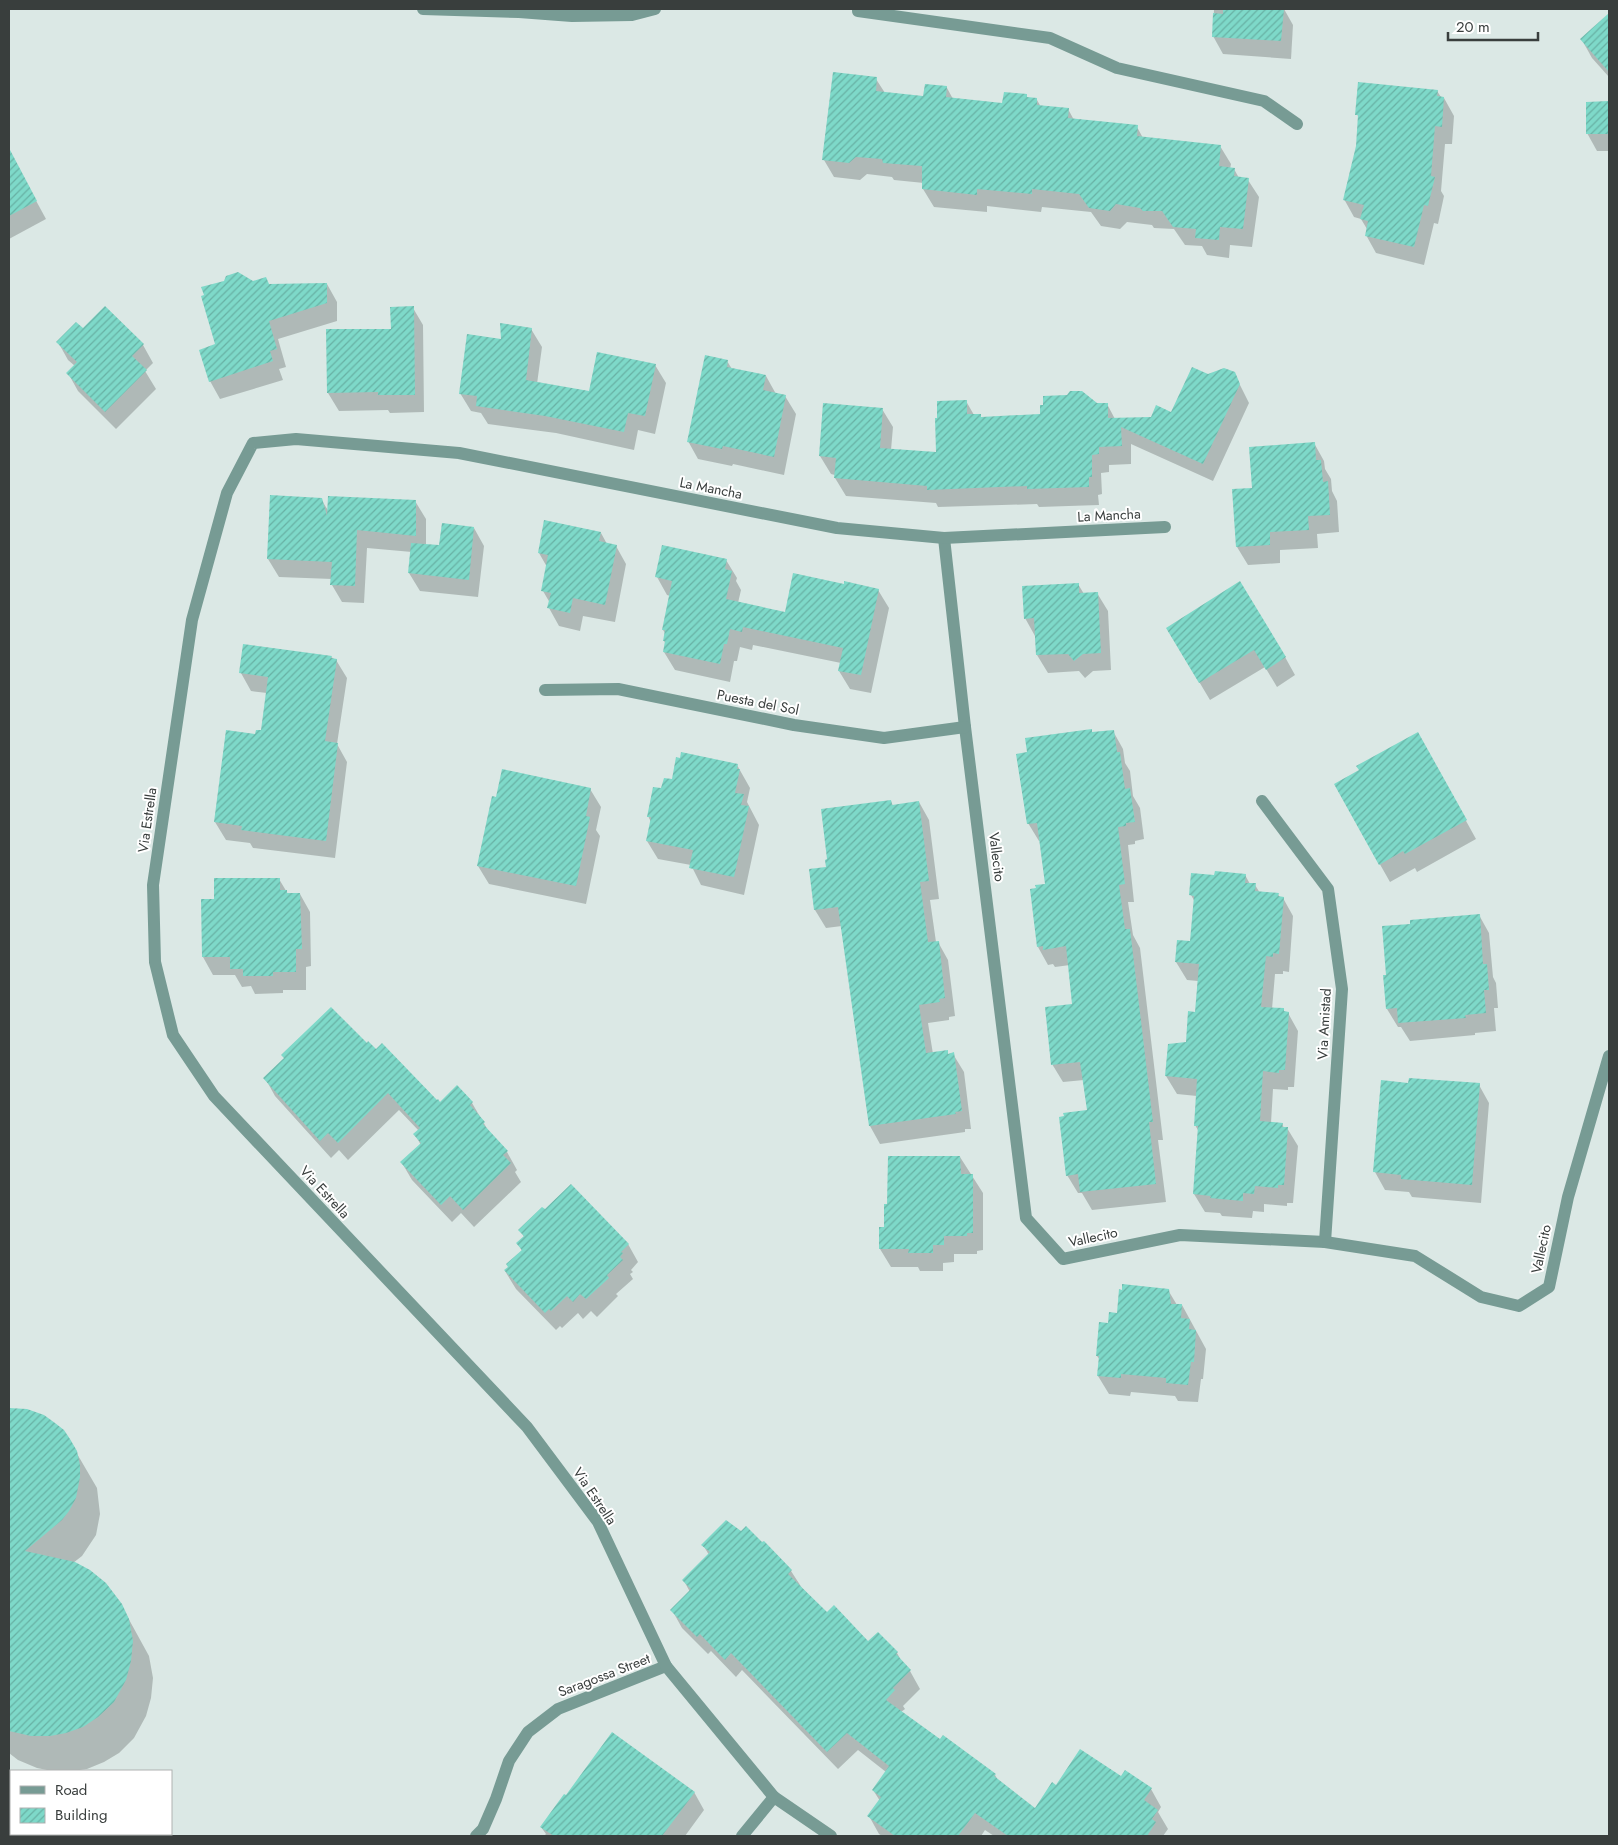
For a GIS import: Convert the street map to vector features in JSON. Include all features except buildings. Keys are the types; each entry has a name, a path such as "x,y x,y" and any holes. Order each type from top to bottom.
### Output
{"street":[{"path":"423,9 519,12 572,16 632,15 654,9"},
{"path":"858,9 858,11 1050,38 1117,68 1264,101 1297,124"},
{"name":"La Mancha","path":"253,443 296,439 459,453 837,528 944,538 1165,527"},
{"name":"Via Estrella","path":"253,443 227,493 192,620 153,885 156,962 173,1035 214,1096 527,1427 598,1522 666,1666 774,1797 831,1836"},
{"name":"Vallecito","path":"944,538 965,727 1026,1218 1063,1259 1180,1234 1325,1242 1415,1256 1481,1297 1519,1306 1549,1288 1568,1197 1609,1056"},
{"name":"Puesta del Sol","path":"545,690 618,689 794,725 884,738 965,727"},
{"name":"Via Amistad","path":"1262,801 1328,890 1342,989 1325,1242"},
{"name":"Saragossa Street","path":"476,1836 482,1829 492,1806 509,1760 528,1732 558,1708 666,1666"},
{"path":"742,1836 774,1797"}]}
